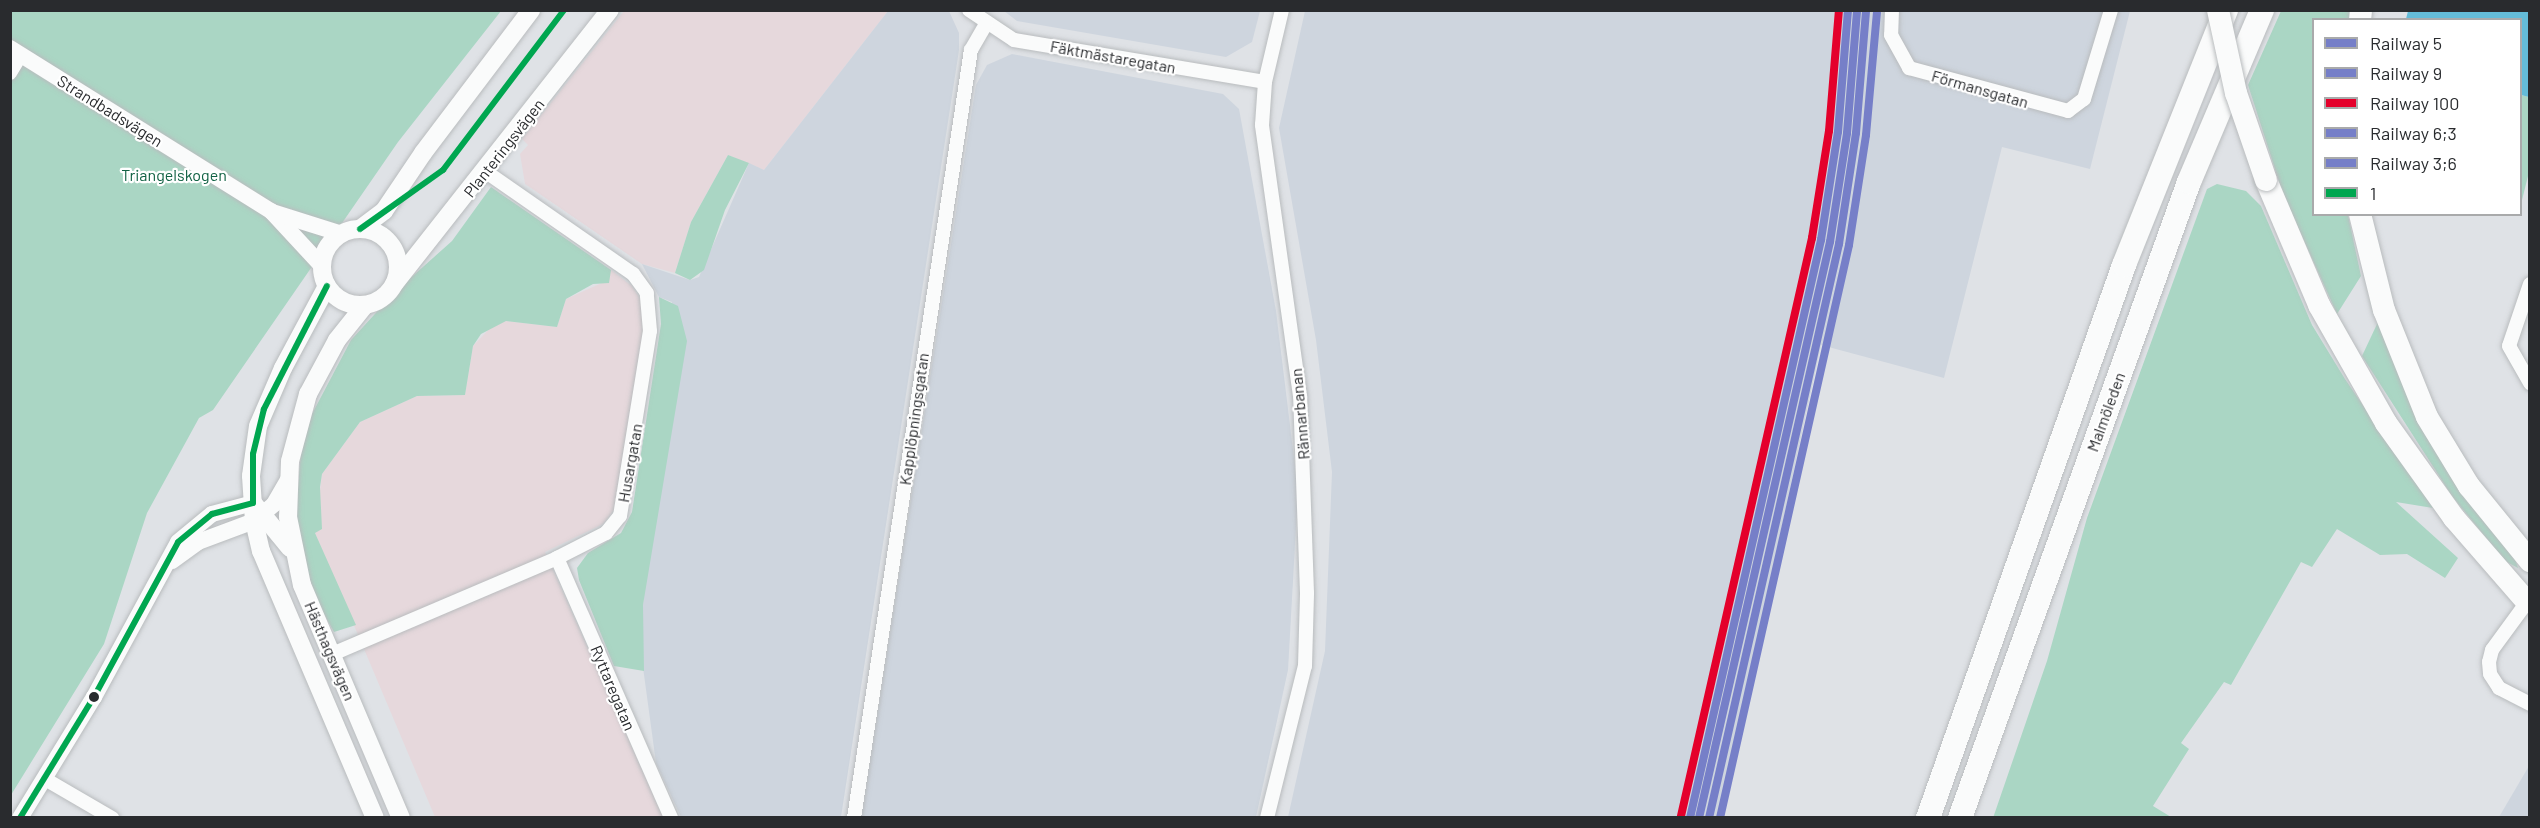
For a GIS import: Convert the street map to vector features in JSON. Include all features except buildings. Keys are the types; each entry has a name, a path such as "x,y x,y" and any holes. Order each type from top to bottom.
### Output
{"highway":[{"path":"2218,10 2236,93 2266,180 2335,335 2355,371 2442,502 2529,602"},
{"name":"Malmöleden","path":"1928,818 2124,265 2226,10"},
{"name":"Malmöleden","path":"1959,818 2189,182 2262,10"},
{"path":"2360,216 2370,265 2411,382 2444,448 2487,511 2529,561"}],"main road":[{"path":"360,229 372,231 390,244 398,264 395,283 379,300 364,305 339,299 327,286 322,266 330,244 342,234 360,229 384,211 423,153 531,10"},
{"name":"Planteringsvägen","path":"395,283 610,10"},
{"path":"294,555 257,513 253,454 261,417 327,286"},
{"path":"289,478 293,446 308,394 337,340 364,305"},
{"name":"Hästhagsvägen","path":"289,478 288,517 294,555 330,655 401,818"},
{"name":"Hästhagsvägen","path":"257,513 261,551 375,818"}],"street":[{"name":"Fäktmästaregatan","path":"969,10 986,24 1014,40 1265,82"},
{"name":"Rännarbanan","path":"1267,818 1305,666 1306,582 1300,396 1265,170 1262,125 1265,82 1282,10"},
{"name":"Förmansgatan","path":"1892,10 1891,35 1909,68 2068,111 2084,99 2111,10"},
{"name":"Kapplöpningsgatan","path":"854,818 971,50 986,24"},
{"path":"10,73 16,51"},
{"name":"Strandbadsvägen","path":"16,51 272,212 342,234"},
{"name":"Husargatan","path":"330,655 557,558 606,533 620,516 650,331 650,300 633,274 485,171"},
{"name":"Strandbadsvägen","path":"272,212 322,266"},
{"path":"2529,284 2508,346 2529,383"},
{"path":"20,818 45,779 178,542 194,525 225,508 257,513 289,478"},
{"name":"Ryttaregatan","path":"557,558 671,818"},
{"path":"2529,602 2492,650 2489,668 2499,688 2529,704"},
{"path":"45,779 112,818"}],"shaded area":[{"path":"624,11 888,11 764,170 728,155 691,222 675,273 642,264 525,184 520,154 528,145 522,139"},
{"path":"888,11 949,11 959,33 959,50 841,817 681,817 656,763 642,660 643,605 672,302 659,297 642,264 690,280 699,277 749,163 764,170"},
{"path":"1004,11 1260,11 1252,42 1226,57 1017,21"},
{"path":"1305,11 2130,11 2090,169 2002,147 1944,378 1821,345 1719,817 1288,817 1325,651 1332,472 1316,340 1279,128"},
{"path":"1012,54 1223,94 1239,109 1276,311 1298,491 1288,670 1256,817 861,818 976,85 987,65"},
{"path":"611,270 632,286 641,300 645,320 614,510 603,524 545,552 663,817 435,817 315,533 322,474 360,422 417,396 465,395 473,346 493,325 506,321 557,327 566,299 604,282"},
{"path":"2529,766 2529,817 2499,817"}],"green space":[{"name":"Triangelskogen","path":"11,11 501,11 398,142 213,410 199,418 147,513 104,644 11,795"},
{"path":"2281,11 2351,11 2350,18 2312,18 2312,216 2348,216 2361,276 2337,314 2283,194 2248,85"},
{"path":"2522,95 2530,97 2529,172 2522,200"},
{"path":"728,155 749,163 725,210 704,270 690,280 675,273 691,222"},
{"path":"2217,184 2246,191 2261,206 2312,325 2345,379 2433,508 2396,502 2458,558 2445,578 2407,554 2380,555 2337,529 2312,567 2301,562 2231,685 2224,682 2181,743 2189,749 2153,806 2171,817 1993,818 2047,661 2087,518 2207,189"},
{"path":"491,187 611,270 609,283 593,284 566,299 557,327 506,321 481,334 473,346 465,395 417,396 360,422 322,474 320,487 322,529 315,533 356,625 334,632 320,607 306,569 296,511 301,452 312,414 351,340 396,291 452,241"},
{"path":"659,297 678,306 687,341 643,605 644,671 614,666 579,580 577,568 588,553 621,533 632,512 661,324"},
{"path":"2378,322 2425,435 2514,556 2518,568 2505,561 2452,496 2362,356"}],"water":[{"path":"2408,11 2529,11 2529,97 2522,95 2522,18 2406,18"}],"rail line":[{"name":"100","path":"1681,816 1812,238 1829,131 1839,10"},
{"name":"5","path":"1690,818 1821,240 1838,132 1848,10"},
{"name":"9","path":"1699,818 1830,242 1847,133 1857,11"},
{"name":"6;3","path":"1709,818 1839,244 1856,133 1866,11"},
{"name":"3;6","path":"1720,818 1849,245 1866,135 1877,12"}],"transit line":[{"name":"1","path":"360,229 443,170 564,10"},
{"name":"1","path":"20,818 94,697 178,542 212,514 253,503 253,454 264,409 327,286"}]}
